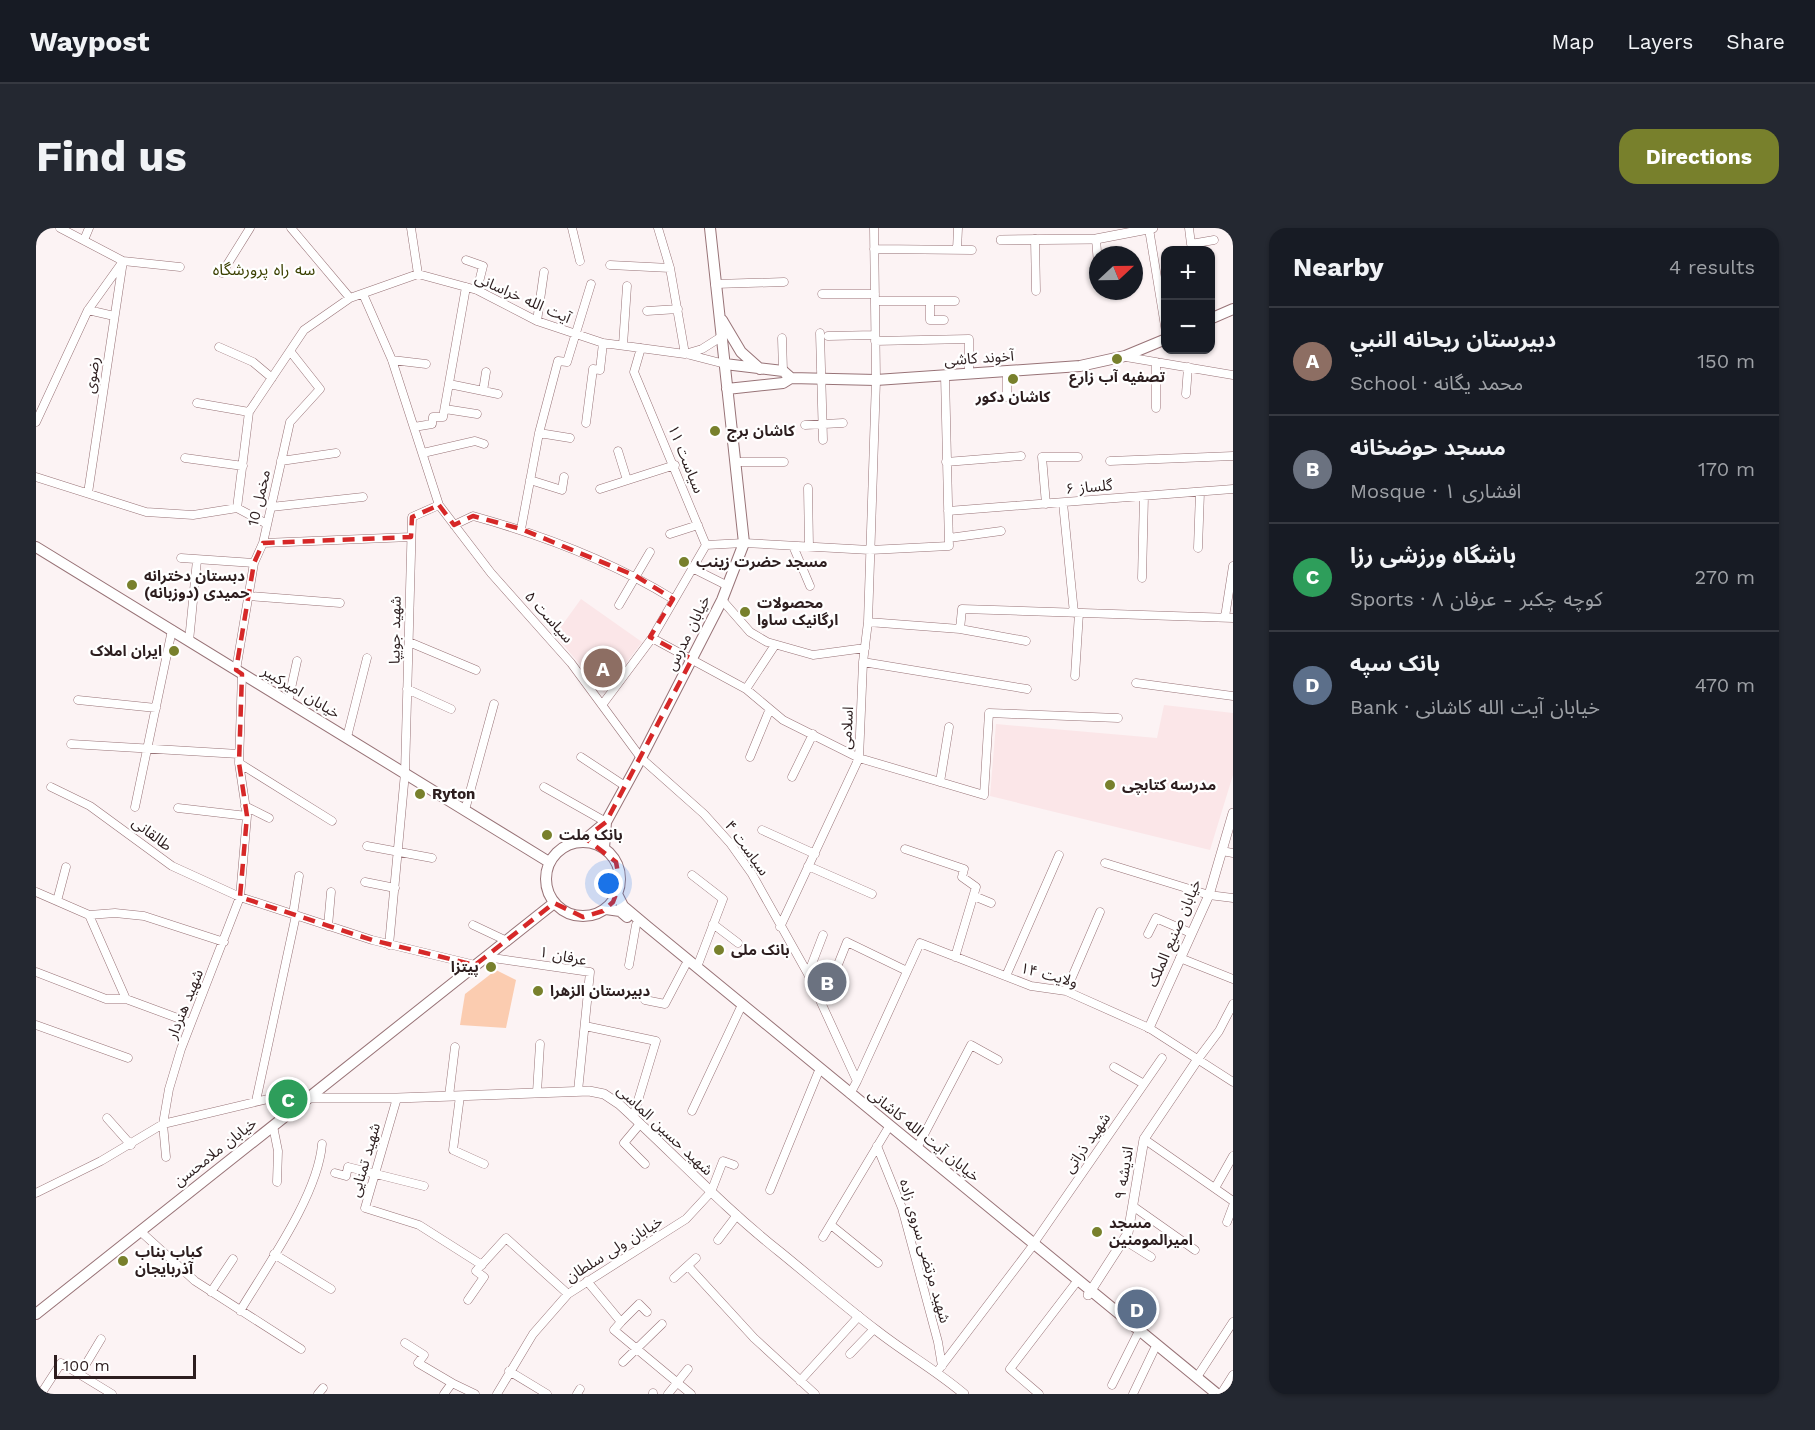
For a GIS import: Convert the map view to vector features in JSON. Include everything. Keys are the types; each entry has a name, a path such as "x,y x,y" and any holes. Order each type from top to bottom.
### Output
{"main road":[{"name":"خیابان مدرس","path":"606,822 722,600 744,543 710,228"},
{"path":"1215,317 1233,309"},
{"path":"718,312 741,352 760,369"},
{"name":"آخوند کاشی","path":"725,364 820,380 876,380 1080,366 1125,356 1161,341"},
{"name":"آخوند کاشی","path":"727,389 783,382 787,374"},
{"name":"خیابان امیرکبیر","path":"36,547 549,862"},
{"path":"582,842 604,848 616,862 620,873 617,894 606,909 593,916 583,917 572,915 554,903 546,888 549,862 563,848 582,842 606,822"},
{"path":"604,848 606,822"},
{"name":"خیابان آیت الله کاشانی","path":"617,894 623,906 740,1009 887,1130 1219,1394"},
{"name":"خیابان ملامحسن","path":"36,1314 554,903"},
{"name":"خیابان آیت الله کاشانی","path":"606,909 620,911 691,966 917,1148 1074,1284 1089,1292 1209,1394"}],"street":[{"path":"60,228 123,261 180,267"},
{"path":"84,240 89,228"},
{"path":"222,273 250,228"},
{"path":"291,228 350,298"},
{"path":"237,508 249,412 304,330 350,298 418,274 411,228"},
{"path":"572,228 580,261"},
{"path":"658,228 670,268 685,354 696,352 721,337"},
{"name":"اسلامی","path":"780,927 859,758 863,662 868,622 876,380 874,228"},
{"path":"957,250 958,228"},
{"path":"1002,240 1096,238 1151,228 1161,300"},
{"path":"1189,228 1191,244 1214,240"},
{"path":"1096,238 1097,246"},
{"path":"1035,239 1036,291"},
{"path":"874,249 972,250"},
{"path":"36,422 88,310 123,261"},
{"name":"رضوی","path":"88,493 123,261"},
{"path":"466,261 483,266 477,290"},
{"path":"610,265 670,268"},
{"path":"537,321 544,272"},
{"name":"آیت الله خراسانی","path":"418,274 477,290 537,321 577,336 685,354 725,364"},
{"path":"715,284 784,282"},
{"path":"521,529 539,433 558,361 567,362 577,336 591,284"},
{"path":"623,345 627,286"},
{"path":"414,427 432,424 434,417 443,417 466,287"},
{"name":"سیاست ۵","path":"363,294 392,360 439,505 491,573 572,663 641,758"},
{"path":"822,294 954,302"},
{"path":"930,302 930,320 944,320"},
{"path":"647,311 678,309"},
{"path":"88,310 114,316"},
{"path":"823,441 820,380 824,335 969,339 969,373"},
{"path":"782,338 787,374"},
{"path":"586,423 593,369 600,370 603,342"},
{"path":"219,347 253,362 272,378"},
{"name":"سیاست ۱۱","path":"640,348 634,372 675,465 706,545"},
{"name":"مخمل 10","path":"245,806 239,763 239,672 254,563 267,524 290,422 320,388 291,351"},
{"path":"1125,356 1233,375"},
{"path":"392,360 426,364"},
{"path":"1156,362 1156,408"},
{"path":"1186,394 1188,368"},
{"path":"1007,371 1007,397"},
{"path":"483,391 486,372"},
{"path":"945,375 949,542"},
{"path":"449,384 498,394"},
{"path":"197,403 249,412"},
{"path":"445,409 477,414"},
{"path":"805,425 843,423"},
{"path":"539,433 570,438"},
{"path":"423,453 475,441 484,444"},
{"path":"618,451 627,480"},
{"path":"281,461 336,453"},
{"path":"946,462 1021,456"},
{"path":"1110,461 1233,456"},
{"path":"1046,504 1042,458 1078,457"},
{"path":"185,458 243,466"},
{"path":"736,462 783,462"},
{"path":"600,489 675,465"},
{"path":"36,477 146,512 193,515 237,508 267,524"},
{"path":"530,480 562,490 564,477"},
{"path":"808,488 809,546"},
{"name":"گلساز ۶","path":"948,511 1233,489"},
{"path":"1198,548 1200,492"},
{"path":"1142,578 1144,496"},
{"path":"271,507 363,497"},
{"path":"1063,503 1077,613 1075,676"},
{"name":"شهید جویپا","path":"389,945 405,774 412,517 439,505"},
{"path":"454,525 473,516 521,529 636,576 673,599"},
{"path":"670,534 698,525"},
{"path":"602,705 652,638 706,545 744,543 870,550 949,542 1001,531"},
{"path":"262,543 411,537"},
{"path":"793,546 810,586"},
{"path":"620,605 650,552"},
{"path":"181,558 254,563"},
{"path":"189,641 197,560"},
{"path":"960,629 962,609 1229,618 1233,566"},
{"path":"692,568 728,585"},
{"path":"249,596 340,603"},
{"path":"722,600 750,632 775,645 813,655 865,648"},
{"path":"868,622 960,629 1026,641"},
{"path":"135,807 172,630"},
{"path":"652,638 746,689 770,711 859,758 984,795 989,713 1118,717"},
{"path":"409,642 476,670"},
{"path":"746,689 775,645"},
{"path":"346,737 367,658"},
{"path":"288,702 297,661"},
{"path":"863,662 1027,689"},
{"path":"1136,683 1233,696"},
{"path":"407,689 451,709"},
{"path":"78,700 156,708"},
{"path":"465,810 494,704"},
{"path":"750,757 770,711"},
{"path":"940,782 949,727"},
{"path":"792,777 813,734"},
{"path":"71,744 239,754"},
{"path":"581,757 625,786"},
{"name":"سیاست ۴","path":"641,758 704,814 730,843 752,874 808,974 857,1081"},
{"path":"239,763 332,820"},
{"name":"طالقانی","path":"51,787 90,806 172,866 240,897 389,945 475,965"},
{"path":"544,787 606,822"},
{"path":"245,806 269,818"},
{"name":"شهید هنردار","path":"166,1157 164,1124 169,1089 191,1023 240,897 247,816 245,806"},
{"path":"178,808 247,816"},
{"name":"خیابان صنیع الملک","path":"1149,1028 1209,895 1233,813"},
{"path":"762,830 815,854"},
{"path":"367,846 432,858"},
{"path":"905,849 964,869 962,877 976,887 955,957"},
{"path":"1222,851 1233,853"},
{"path":"1006,976 1059,855"},
{"path":"1105,863 1209,895 1233,898"},
{"path":"808,866 872,894"},
{"path":"57,901 66,867"},
{"path":"645,1000 665,1004 691,966 723,899 692,875"},
{"path":"256,1101 295,915 299,876"},
{"path":"365,882 395,888"},
{"path":"36,892 89,915 115,913 144,916 224,942"},
{"path":"328,926 331,892"},
{"path":"974,896 991,903"},
{"path":"1066,991 1100,912"},
{"path":"89,915 126,999"},
{"path":"1148,934 1156,918 1191,933"},
{"path":"713,924 738,943"},
{"path":"473,925 507,941"},
{"path":"629,965 636,925"},
{"path":"808,974 823,935"},
{"path":"808,974 837,968 847,942 907,971 850,1094"},
{"name":"ولایت ۱۴","path":"907,971 920,943 1031,986 1066,991 1149,1028 1233,1082"},
{"name":"عرفان ۱","path":"486,957 590,972 578,1091"},
{"path":"1180,958 1233,979"},
{"path":"36,972 106,999 126,999 191,1023"},
{"path":"1198,1059 1220,1031 1233,1004"},
{"path":"692,1111 740,1009"},
{"path":"36,1025 128,1058"},
{"path":"585,1026 656,1041 637,1121 624,1143 645,1164"},
{"path":"537,1092 540,1044"},
{"path":"917,1148 971,1045 998,1060"},
{"path":"450,1096 455,1047"},
{"name":"شهید ذراتی","path":"940,1369 1032,1246 1162,1058"},
{"name":"اندیشه ۹","path":"1089,1292 1128,1233 1144,1139 1198,1059"},
{"path":"1114,1067 1144,1084"},
{"path":"770,1190 818,1073"},
{"name":"شهید حسین الماسی","path":"308,1098 397,1098 578,1091 604,1094 637,1121 737,1215 874,1329 923,1365 940,1369 964,1394"},
{"path":"460,1096 453,1150 484,1164"},
{"path":"36,1193 131,1145 164,1124 276,1097 290,1113"},
{"name":"شهید تمنایی","path":"397,1098 365,1208 419,1225 482,1265"},
{"path":"107,1118 131,1145"},
{"path":"273,1126 278,1151 277,1182"},
{"path":"823,1237 887,1130"},
{"path":"1144,1139 1233,1201"},
{"path":"240,1311 313,1184 322,1144"},
{"name":"شهید مرتضی سروی زاده","path":"877,1146 902,1209 938,1342 940,1369"},
{"path":"1215,1188 1233,1155"},
{"path":"711,1192 723,1161 734,1165"},
{"path":"335,1173 346,1176 348,1167 424,1186"},
{"name":"خیابان ولی سلطان","path":"497,1394 532,1334 568,1294 686,1219 711,1192"},
{"path":"1134,1206 1195,1250"},
{"path":"1227,1222 1233,1206"},
{"path":"718,1239 737,1215"},
{"path":"831,1225 878,1263"},
{"path":"140,1231 181,1269 211,1292 301,1349"},
{"path":"468,1300 484,1277 476,1272 506,1238 568,1294"},
{"path":"1124,1240 1150,1257"},
{"path":"274,1254 331,1289"},
{"path":"674,1278 696,1258"},
{"path":"211,1292 233,1259"},
{"path":"688,1266 754,1338 815,1394"},
{"path":"587,1281 621,1322"},
{"path":"1039,1394 1010,1369 1074,1284"},
{"path":"647,1312 639,1304 614,1330 691,1394"},
{"path":"800,1381 859,1316"},
{"path":"1197,1377 1233,1322"},
{"path":"623,1362 662,1324"},
{"path":"850,1354 874,1329"},
{"path":"1112,1385 1137,1335"},
{"path":"80,1374 101,1339"},
{"path":"405,1343 424,1355 418,1363 475,1394"},
{"path":"1133,1394 1155,1350"},
{"path":"44,1393 61,1363 112,1394"},
{"path":"668,1394 688,1369"},
{"path":"509,1371 547,1394"},
{"path":"1219,1394 1233,1375"},
{"path":"444,1394 452,1383"}],"highlighted area":[{"path":"439,505 454,525 473,516 521,529 636,576 673,599 650,637 692,659 606,822 585,838 616,862 620,884 613,902 603,911 583,917 554,903 475,965 372,940 240,897 247,816 239,763 242,674 236,670 254,563 263,543 411,537 412,517"}],"shaded area":[{"path":"581,599 642,642 604,693 555,635"},
{"name":"مدرسه کتابچی","path":"1164,705 1233,713 1233,775 1210,850 990,796 996,724 1157,738"},
{"path":"496,970 516,980 506,1028 460,1025 465,994"}],"place":[{"name":"تصفیه آب زارع","path":"1117,359"},
{"name":"کاشان دکور","path":"1013,379"},
{"name":"کاشان برج","path":"715,431"},
{"name":"مسجد حضرت زینب","path":"684,562"},
{"name":"دبستان دخترانه حمیدی (دوزبانه)","path":"132,585"},
{"name":"محصولات ارگانیک ساوا","path":"745,612"},
{"name":"ایران املاک","path":"174,651"},
{"name":"دبيرستان ريحانه النبي","path":"603,668"},
{"name":"مدرسه کتابچی","path":"1110,785"},
{"name":"Ryton","path":"420,794"},
{"name":"بانک ملت","path":"547,835"},
{"name":"بانک ملی","path":"719,950"},
{"name":"پیتزا","path":"491,967"},
{"name":"مسجد حوضخانه","path":"827,982"},
{"name":"دبیرستان الزهرا","path":"538,991"},
{"name":"باشگاه ورزشی رزا","path":"288,1099"},
{"name":"مسجد امیرالمومنین","path":"1097,1232"},
{"name":"کباب بناب آذربایجان","path":"123,1261"},
{"name":"بانک سپه","path":"1137,1309"}],"district":[{"name":"سه راه پرورشگاه","path":"264,269"}]}
